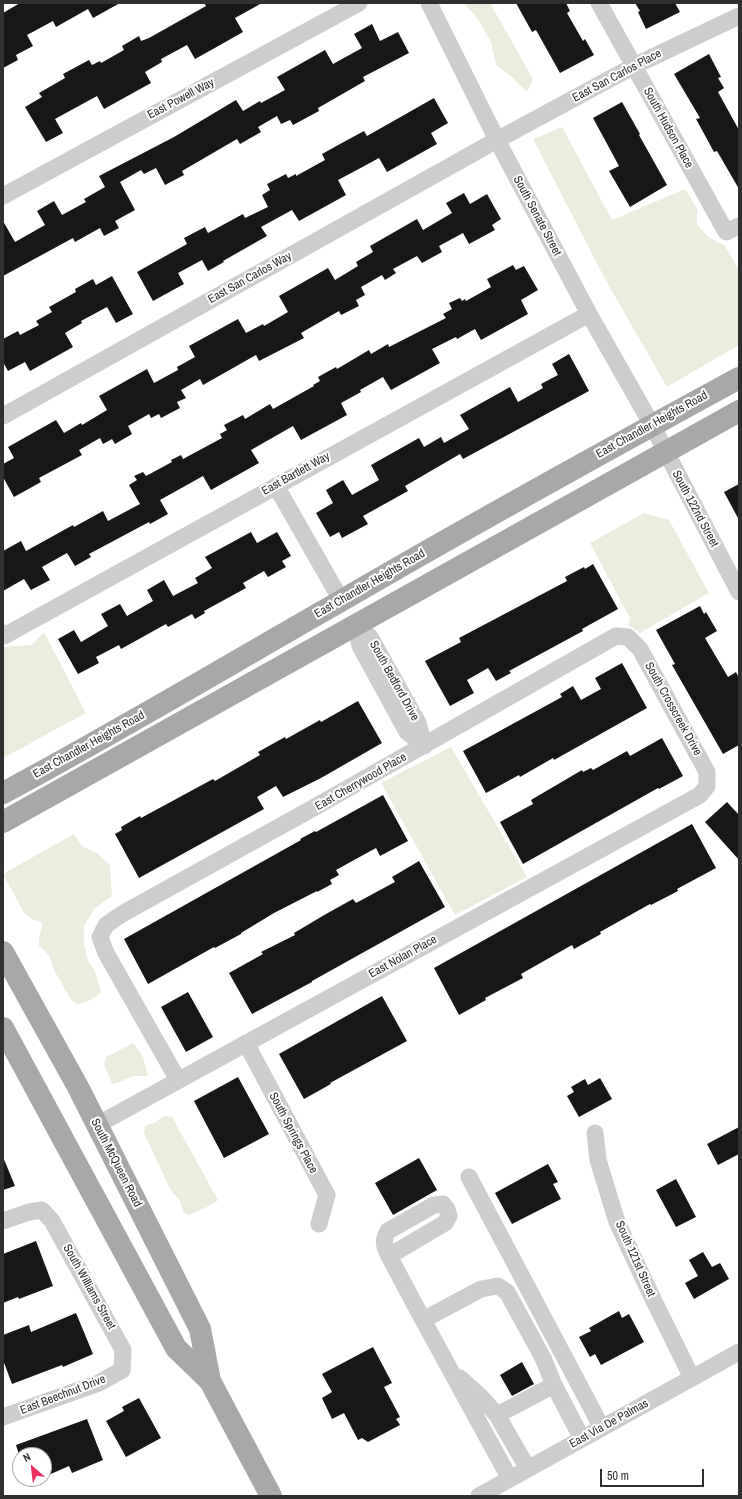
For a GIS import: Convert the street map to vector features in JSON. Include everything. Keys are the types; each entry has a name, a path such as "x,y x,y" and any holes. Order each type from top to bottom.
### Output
{"main road":[{"name":"East Chandler Heights Road","path":"3,793 84,749 341,600 652,425 739,378"},
{"name":"East Chandler Heights Road","path":"3,822 739,411"},
{"path":"341,600 356,625"},
{"name":"South McQueen Road","path":"3,952 78,1087 200,1329 210,1381 271,1496"},
{"name":"South McQueen Road","path":"3,1028 176,1348 210,1381"}],"street":[{"name":"East Powell Way","path":"3,196 359,3"},
{"name":"South Senate Street","path":"429,3 497,140 589,314 652,425"},
{"name":"South Hudson Place","path":"599,3 634,66 732,229"},
{"name":"East San Carlos Place","path":"497,140 634,66 739,16"},
{"name":"East San Carlos Way","path":"3,416 497,140"},
{"name":"East Bartlett Way","path":"4,635 589,314"},
{"name":"South 122nd Street","path":"652,425 665,452 734,574 739,592"},
{"path":"276,486 341,600"},
{"name":"South Bedford Drive","path":"356,625 370,637 390,686 418,723 424,746"},
{"name":"East Cherrywood Place","path":"178,1080 106,954 100,937 106,925 122,914 315,808 616,636 628,637"},
{"name":"South Crosscreek Drive","path":"628,637 640,649 707,772 707,786"},
{"name":"East Nolan Place","path":"97,1125 700,795 707,786"},
{"name":"South Springs Place","path":"246,1043 327,1195 319,1224"},
{"name":"South 121st Street","path":"595,1134 598,1160 617,1222 692,1378"},
{"path":"469,1177 602,1428"},
{"name":"South Williams Street","path":"3,1221 29,1212 42,1210 52,1221 123,1350 122,1370"},
{"path":"389,1256 510,1479"},
{"path":"423,1320 481,1289 498,1286 507,1292 543,1358 554,1385 582,1439"},
{"name":"East Via De Palmas","path":"479,1496 739,1352"},
{"name":"East Beechnut Drive","path":"3,1417 99,1383 122,1370"},
{"path":"451,1370 480,1396 497,1415 528,1469"},
{"path":"497,1415 554,1385"}],"green space":[{"path":"464,3 490,3 533,79 527,92 512,77 496,65 491,42 478,19"},
{"path":"562,127 612,220 685,189 697,208 697,224 708,237 725,246 739,270 739,345 667,387 605,279 533,139"},
{"path":"644,513 669,520 709,593 640,633 628,625 630,618 590,543"},
{"path":"44,632 86,713 3,758 3,647 32,645"},
{"path":"451,747 527,877 455,915 381,783"},
{"path":"74,834 83,847 97,853 110,865 112,896 95,908 84,926 84,944 88,961 95,971 101,992 96,997 84,1003 77,1004 71,1000 54,970 49,955 39,946 42,925 41,922 34,920 24,913 4,876 6,872"},
{"path":"133,1043 143,1057 148,1076 132,1076 112,1084 104,1064 106,1057"},
{"path":"164,1116 172,1117 218,1200 189,1215 183,1212 180,1201 170,1189 144,1133 145,1126 156,1122"}],"building":[{"path":"20,3 120,3 93,18 88,9 56,27 53,21 27,35 33,46 16,55 18,60 3,68 3,13"},
{"path":"204,3 262,3 235,18 243,32 213,49 195,59 187,45 161,59 162,62 145,72 151,83 104,109 97,96 55,119 63,133 46,142 25,107 42,97 39,93 65,78 63,74 89,60 92,65 100,61 101,63 124,50 122,46 139,36 141,41 149,38 206,6"},
{"path":"516,3 566,3 570,11 567,13 583,41 585,39 594,55 560,73 536,30 532,32"},
{"path":"635,3 675,3 680,12 646,29 638,12 640,11"},
{"path":"372,24 380,41 398,32 409,53 363,77 365,81 318,108 319,111 293,125 290,120 281,124 277,116 258,127 261,132 240,144 237,139 182,171 184,175 165,185 156,168 144,174 141,170 120,182 135,210 115,221 119,228 104,236 100,228 75,242 73,238 3,276 3,221 15,242 45,225 37,211 54,201 62,215 86,202 84,199 105,187 99,176 174,137 236,100 243,111 260,101 261,103 285,90 277,77 325,50 333,64 362,48 354,34"},
{"path":"709,54 721,77 718,78 724,88 718,92 739,130 739,189 717,151 714,152 696,119 700,118 674,74"},
{"path":"434,98 448,123 431,133 437,144 387,172 379,158 338,180 346,195 299,221 292,210 261,227 267,236 208,271 202,260 178,273 184,284 153,301 137,272 187,244 184,238 205,227 208,233 243,214 245,218 268,207 262,195 270,190 267,184 286,174 288,178 296,174 296,176 325,160 322,154 364,131 367,136"},
{"path":"622,102 667,185 630,207 609,171 619,166 593,118"},
{"path":"464,193 470,204 487,194 501,219 492,225 495,230 469,244 463,233 439,246 442,252 422,263 417,256 393,269 396,273 385,280 382,275 361,287 365,295 356,300 359,306 341,315 339,311 301,333 304,338 259,361 256,355 203,385 200,379 181,390 186,398 177,402 180,408 161,418 159,414 151,418 149,414 128,426 132,434 115,444 112,439 103,444 100,438 79,450 82,455 39,478 41,482 14,497 3,477 3,464 14,458 8,447 56,420 64,433 81,423 82,425 107,410 99,396 147,369 154,383 178,370 177,367 195,357 189,346 238,319 246,333 263,324 264,326 288,312 279,296 328,268 335,280 358,266 356,262 373,252 370,246 417,219 423,230 452,213 446,203"},
{"path":"513,265 516,270 524,266 538,290 521,300 528,314 481,340 475,329 457,339 456,337 432,349 440,363 391,390 383,377 341,403 347,415 301,440 293,426 251,450 259,463 211,490 203,476 160,500 168,514 150,524 149,522 89,554 91,557 75,566 67,553 42,567 50,580 31,590 24,579 3,591 3,551 21,541 26,551 73,525 74,527 103,511 108,521 140,504 129,485 137,480 134,476 143,472 146,476 172,462 171,460 181,455 183,459 222,438 220,434 227,430 224,425 243,415 245,419 270,404 273,409 314,386 313,385 320,381 318,377 336,367 337,369 369,350 371,354 388,344 389,347 446,318 443,314 452,309 449,303 460,298 462,301 465,299 466,301 491,287 487,279"},
{"path":"112,276 133,314 116,323 107,307 81,321 82,323 65,333 73,347 30,371 25,362 8,371 3,362 3,339 18,331 20,335 39,325 36,321 52,312 49,307 76,292 75,289 93,279 96,285"},
{"path":"569,354 589,391 463,459 460,454 405,486 408,491 363,516 368,524 342,538 339,532 330,537 316,513 333,503 326,490 343,480 352,495 379,480 371,465 419,438 424,447 441,437 444,443 469,429 460,415 510,387 518,402 543,388 541,384 558,375 552,364"},
{"path":"739,484 739,520 724,492"},
{"path":"251,532 257,543 277,532 291,556 282,561 286,567 268,577 264,571 243,583 246,588 204,611 205,613 195,619 192,614 168,627 166,624 121,649 119,645 96,657 99,663 78,674 58,639 74,630 81,642 108,626 101,614 120,604 127,616 153,601 147,590 164,580 173,596 198,583 195,578 212,568 205,557"},
{"path":"593,564 618,609 582,629 583,631 509,671 511,673 496,681 488,668 467,680 474,693 450,706 425,661 461,642 459,638 567,581 565,577"},
{"path":"700,606 704,614 706,612 717,631 705,638 728,677 736,672 739,678 739,745 723,754 672,665 675,664 656,630"},
{"path":"622,663 647,708 554,760 553,758 520,777 519,775 486,793 463,751 562,697 560,694 573,686 581,700 601,689 595,678"},
{"path":"358,701 382,743 321,778 283,797 276,786 257,797 264,809 139,878 115,834 122,830 121,827 140,816 141,818 213,779 215,781 260,755 258,752 285,737 286,739 320,720 321,722"},
{"path":"662,738 683,776 659,789 658,788 523,864 500,822 533,804 531,800 582,770 583,772 591,768 593,770 627,751 630,756"},
{"path":"383,795 408,841 380,856 376,848 336,870 339,875 330,880 332,884 274,913 241,934 215,948 214,947 148,984 124,939 301,840 300,839 315,831 316,832"},
{"path":"727,802 739,815 739,860 705,822"},
{"path":"692,824 716,868 677,889 678,891 651,905 650,904 600,932 601,934 574,949 572,945 521,974 523,978 485,998 486,1000 459,1015 434,968"},
{"path":"419,861 445,907 252,1014 229,973 263,954 261,952 295,935 294,933 353,899 356,903 395,882 392,877"},
{"path":"188,992 213,1037 186,1052 161,1007"},
{"path":"382,996 407,1041 304,1099 279,1054"},
{"path":"238,1077 269,1134 224,1158 194,1101"},
{"path":"600,1078 612,1099 579,1117 567,1096 574,1092 571,1087 585,1079 588,1085"},
{"path":"739,1127 739,1154 718,1165 707,1144"},
{"path":"3,1157 15,1186 3,1190"},
{"path":"419,1158 437,1190 393,1215 375,1183"},
{"path":"548,1164 558,1182 553,1184 561,1199 512,1224 495,1193"},
{"path":"676,1179 696,1217 676,1227 656,1190"},
{"path":"36,1241 53,1286 19,1299 18,1297 3,1303 3,1254"},
{"path":"703,1252 712,1267 720,1263 729,1279 694,1299 685,1283 698,1276 689,1260"},
{"path":"619,1311 622,1318 629,1314 644,1342 601,1365 595,1354 590,1357 579,1337 591,1331 589,1328"},
{"path":"76,1313 93,1354 63,1367 62,1365 12,1384 3,1360 3,1335 29,1325 31,1332"},
{"path":"373,1347 392,1383 384,1387 400,1417 396,1419 400,1425 368,1442 362,1438 358,1440 344,1413 332,1419 322,1398 332,1392 322,1374"},
{"path":"522,1362 534,1384 512,1396 500,1375"},
{"path":"139,1398 161,1438 126,1457 106,1421 124,1411 122,1407"},
{"path":"87,1419 103,1460 72,1473 69,1466 52,1473 52,1447 17,1447 16,1445"}]}
